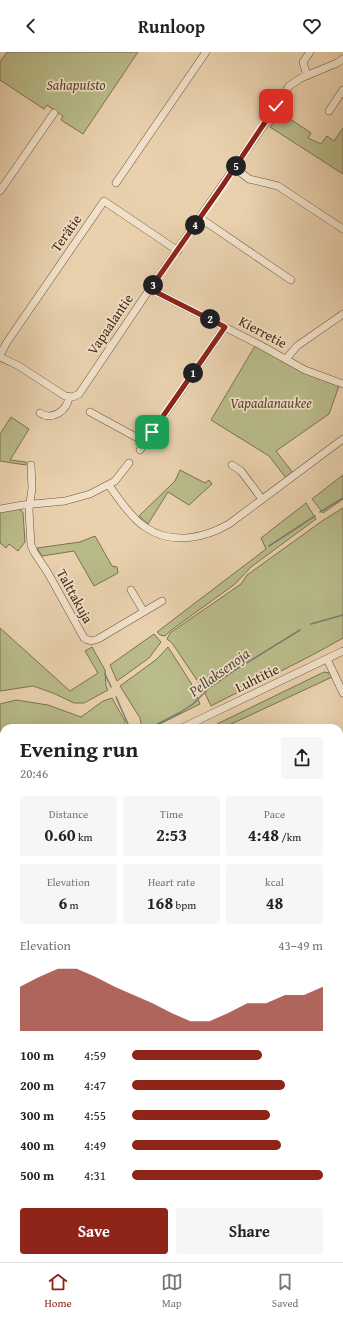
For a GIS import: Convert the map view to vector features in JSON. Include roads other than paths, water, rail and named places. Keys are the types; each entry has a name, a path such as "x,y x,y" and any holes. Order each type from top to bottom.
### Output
{"street":[{"path":"116,183 206,52"},
{"path":"307,76 303,62 310,52"},
{"name":"Vapaalantie","path":"69,397 76,396 81,392 289,86 343,59"},
{"path":"329,111 343,90"},
{"path":"0,191 54,113"},
{"path":"234,168 249,179 278,186 343,229"},
{"name":"Terätie","path":"0,356 7,342 104,201 178,251"},
{"path":"200,218 291,280"},
{"name":"Kierretie","path":"150,289 305,370 343,384"},
{"path":"286,359 297,346 343,314"},
{"path":"140,450 225,327"},
{"path":"0,356 69,397 66,407 58,413 49,416 40,413"},
{"path":"90,412 145,442"},
{"path":"109,485 136,519 144,526 159,534 176,538 193,538 217,531 229,524 343,439"},
{"path":"0,508 74,499 90,494 115,481 129,463"},
{"path":"29,504 32,488 31,465"},
{"path":"232,466 241,471 262,499"},
{"name":"Talttakuja","path":"29,504 31,545 87,641 98,639 162,601"},
{"path":"131,590 144,612"},
{"name":"Luhtitie","path":"190,724 343,651"},
{"path":"327,659 343,693"}],"waterway":[{"path":"320,512 343,498"},
{"path":"269,546 315,516"},
{"name":"Pellaksenoja","path":"311,624 343,615"},
{"name":"Pellaksenoja","path":"158,724 181,712 193,704 208,689 235,670 300,630"},
{"path":"105,674 111,687"},
{"path":"116,697 128,724"}],"park label":[{"name":"Sahapuisto","path":"76,85"},
{"name":"Vapaalanaukee","path":"271,403"}]}
